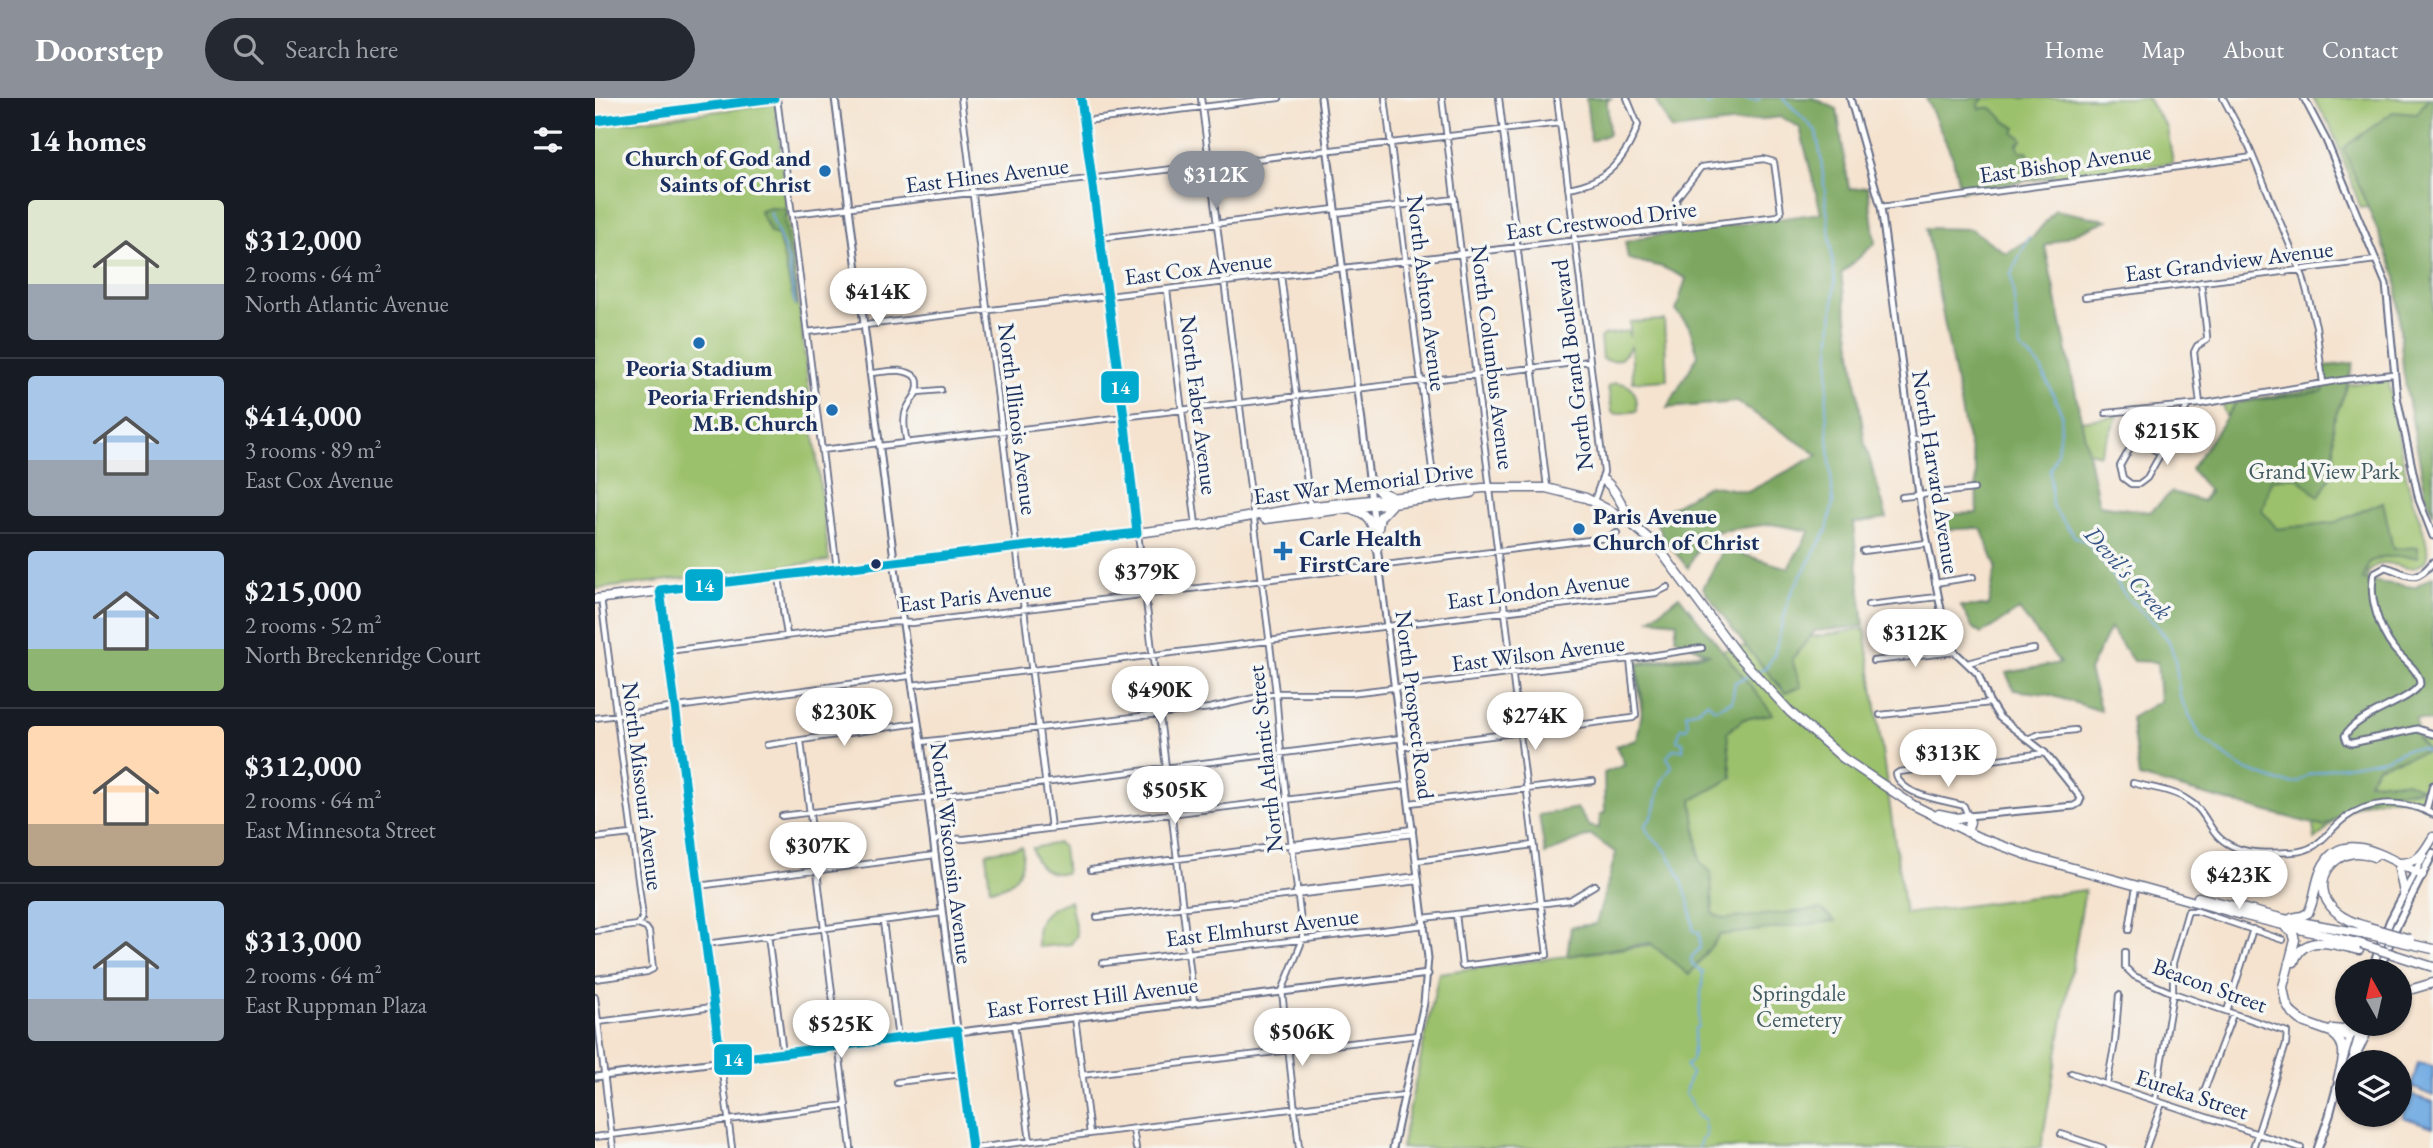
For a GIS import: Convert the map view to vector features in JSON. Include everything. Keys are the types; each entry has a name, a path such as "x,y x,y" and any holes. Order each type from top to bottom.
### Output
{"highway":[{"path":"1369,480 1380,491 1392,496"},
{"path":"1603,480 1612,485 1620,504 1640,529"},
{"name":"East War Memorial Drive","path":"598,598 1319,512 1372,503 1392,496 1519,487 1546,488 1594,501 1640,529 1662,551 1736,653 1771,694 1843,758 1911,803 1967,832 2033,857 2260,916 2360,947"},
{"name":"East War Memorial Drive","path":"1254,518 1311,506 1402,502 1490,489"},
{"path":"1377,544 1377,525 1383,513 1390,506 1402,502"},
{"path":"1319,512 1352,510 1364,513 1371,523 1377,544"},
{"path":"1911,803 1948,817 1971,819 1967,832"},
{"path":"2260,916 2285,918 2307,914 2321,868 2330,856 2342,849 2363,847 2401,863 2415,861 2422,856 2433,837"},
{"path":"2417,876 2366,854 2356,853 2336,859 2328,869 2323,887 2329,905 2367,931 2433,948"},
{"path":"2389,859 2417,876"},
{"path":"2399,869 2404,893"},
{"path":"2260,916 2293,933 2295,945 2283,993 2292,1013 2340,1041 2342,1050"},
{"name":"East War Memorial Drive","path":"2260,916 2367,931"},
{"path":"2335,1029 2302,1017 2289,1002 2287,985 2296,956 2306,946 2323,943 2360,947 2433,967"},
{"path":"2412,989 2433,983"},
{"path":"2309,1024 2335,1033"}],"main road":[{"path":"2383,959 2433,837"},
{"path":"2376,959 2404,893 2433,853"},
{"path":"2318,1148 2335,1101"}],"street":[{"path":"595,121 737,100 775,98 793,215 837,569"},
{"name":"North Wisconsin Avenue","path":"835,98 973,1148"},
{"name":"North Illinois Avenue","path":"961,98 1051,828"},
{"path":"1081,98 1124,416 1194,1002"},
{"name":"North Atlantic Street","path":"1201,98 1270,642 1303,939 1282,991"},
{"path":"1084,121 1279,98"},
{"name":"North Prospect Road","path":"1321,98 1402,738 1428,974 1418,1035 1393,1148"},
{"name":"North Ashton Avenue","path":"1385,98 1435,492"},
{"name":"North Columbus Avenue","path":"1442,98 1547,955 1462,966 1456,914"},
{"path":"1500,98 1546,488"},
{"name":"North Grand Boulevard","path":"1557,98 1604,472 1594,501"},
{"path":"1568,188 1588,184 1620,162 1638,123 1627,98"},
{"name":"North Harvard Avenue","path":"1850,98 1881,206 1919,496 1945,634 1955,652 1980,677 1990,703 2000,718 2045,753 2079,795 2080,803 2071,807 1971,819"},
{"path":"2223,98 2253,157 2299,270 2316,326 2323,383"},
{"path":"2304,98 2326,140 2389,298 2393,374 2419,497 2433,536"},
{"name":"East Hines Avenue","path":"793,215 1560,123"},
{"name":"East Bishop Avenue","path":"1881,206 2253,157"},
{"name":"East Crestwood Drive","path":"1343,269 1779,215 1781,212 1775,165 1766,159 1699,169 1677,197 1679,227"},
{"path":"1100,238 1455,199"},
{"name":"East Grandview Avenue","path":"2085,297 2376,260"},
{"name":"East Cox Avenue","path":"807,332 1343,269"},
{"path":"1281,275 1311,506"},
{"path":"2200,404 2194,352 2207,337 2201,282"},
{"name":"North Faber Avenue","path":"1167,289 1196,525"},
{"path":"823,450 1002,432 1590,361"},
{"path":"871,373 907,371 916,378 918,392 905,411 907,443"},
{"path":"2106,413 2200,404 2393,374"},
{"path":"918,392 941,390"},
{"path":"2153,408 2120,466 2127,482 2137,484 2146,479 2188,405"},
{"path":"1912,440 1932,438"},
{"path":"2136,439 2160,453"},
{"path":"1902,497 1974,488"},
{"name":"East Paris Avenue","path":"668,651 787,635 1144,596 1606,538 1618,533"},
{"path":"1863,551 1927,542"},
{"path":"2433,562 2425,571 2415,576 2405,576 2385,567 2374,573 2373,598 2385,634 2393,648 2417,673 2420,684 2414,692 2350,729 2345,737 2352,743 2417,730 2433,734"},
{"path":"779,576 787,635"},
{"path":"1935,583 1973,577"},
{"name":"East London Avenue","path":"911,685 1655,593 1668,587"},
{"path":"660,590 732,1148"},
{"path":"1868,605 1938,597"},
{"name":"North Missouri Avenue","path":"595,979 652,970 654,966 649,932 638,925 642,912 598,598"},
{"name":"East Wilson Avenue","path":"921,742 1216,707 1276,692 1339,694 1702,648"},
{"path":"1968,663 2034,649"},
{"path":"1873,661 1955,652"},
{"path":"1403,747 1635,717 1630,659"},
{"path":"595,718 909,676"},
{"path":"1880,715 1990,703"},
{"path":"767,745 918,723"},
{"path":"2027,739 2075,730"},
{"path":"782,816 1402,738"},
{"path":"801,741 851,1148"},
{"path":"1971,819 1963,806 1921,795 1897,780 1896,773 2045,753"},
{"path":"1409,803 1593,780"},
{"path":"2133,783 2190,801 2219,838 2229,846 2241,850 2301,851 2317,844 2345,818 2374,806 2398,803 2433,814"},
{"path":"934,842 940,838 964,839 1407,785"},
{"path":"2426,811 2433,785"},
{"path":"1091,870 1413,832"},
{"path":"595,838 631,834"},
{"path":"1416,861 1533,845"},
{"path":"698,886 935,855"},
{"path":"1097,917 1419,878"},
{"path":"2129,930 2136,884"},
{"name":"East Elmhurst Avenue","path":"1103,963 1303,939 1456,914 1571,899 1595,885"},
{"path":"2155,1100 2173,993 2173,963 2188,910 2283,940"},
{"path":"705,944 942,913"},
{"path":"883,920 898,1039"},
{"path":"595,931 638,925"},
{"path":"2227,1011 2253,929"},
{"path":"768,935 783,1054"},
{"name":"Beacon Street","path":"2125,953 2125,967 2134,976 2173,993 2287,1032 2286,1044 2258,1133"},
{"name":"East Forrest Hill Avenue","path":"595,1077 1428,974"},
{"path":"1282,991 1299,1148"},
{"path":"2107,1084 2116,1034 2119,995"},
{"path":"595,997 613,1148"},
{"path":"598,1022 713,1007"},
{"path":"2204,1091 2233,1014"},
{"path":"1075,1017 1090,1134"},
{"path":"1014,1024 1030,1141"},
{"path":"1083,1076 1418,1035"},
{"name":"Eureka Street","path":"2071,1073 2301,1148"},
{"path":"897,1082 963,1074"},
{"path":"973,1148 1404,1095"},
{"path":"2146,1148 2162,1103"},
{"path":"595,1137 846,1105"},
{"path":"1133,1129 1136,1148"},
{"path":"2061,1133 2087,1145 2103,1148"},
{"path":"2253,1148 2258,1133"}],"green space":[{"path":"1586,98 1611,98 1607,101 1609,134 1591,141"},
{"path":"1654,98 1813,98 1837,109 1849,189 1868,187 1875,243 1841,274 1865,444 1887,518 1853,523 1864,626 1815,631 1792,659 1801,687 1785,693 1743,643 1703,588 1724,549 1788,568 1810,531 1771,524 1705,533 1688,568 1664,539 1654,518 1709,485 1748,492 1818,455 1737,402 1667,408 1698,355 1689,326 1676,311 1686,278 1662,267 1628,259 1625,242 1651,236 1821,213 1800,128 1781,117 1672,130"},
{"path":"1926,98 1984,98 1978,105 1979,109 1993,109 2016,128 2014,133 2022,140 2017,144 2020,151 2027,151 2033,172 2041,169 2054,173 2052,177 1960,191 1953,158"},
{"path":"1934,98 2147,98 2167,128 2173,163 1961,189 1953,137"},
{"path":"2313,98 2433,98 2433,198 2361,208 2330,125"},
{"path":"2428,98 2433,98 2433,515 2425,491 2403,370 2396,275 2343,148 2393,112 2417,114"},
{"name":"Peoria Stadium","path":"775,104 829,561 595,589 595,126"},
{"path":"770,208 787,209 784,220 797,304 795,306 778,235 770,233 760,211"},
{"path":"2055,210 2107,220 2045,246 2099,505 2150,512 2172,492 2203,501 2210,492 2191,469 2236,403 2323,391 2326,366 2353,363 2333,422 2335,468 2319,497 2297,477 2271,480 2262,510 2277,529 2336,522 2383,502 2393,549 2418,547 2418,557 2383,557 2369,562 2363,580 2414,587 2433,576 2433,722 2416,719 2417,738 2429,751 2377,766 2369,782 2406,782 2422,788 2372,797 2324,827 2139,777 2131,718 2160,701 2157,662 2133,661 2110,628 2089,671 2101,711 2047,694 2014,690 2006,673 2060,663 2019,610 1981,634 1972,627 1961,606 1988,606 1996,567 1981,528 1936,530 1933,515 1977,513 1976,471 1964,424 1926,228 1971,229 2006,253 2034,236"},
{"path":"1664,320 1667,380 1633,382 1631,345 1620,359 1602,359 1600,338 1603,335 1627,331 1630,337 1630,322"},
{"name":"Grand View Park","path":"2388,379 2405,471 2424,532 2427,556 2425,561 2417,566 2410,568 2383,563 2368,573 2351,748 2420,736 2433,744 2433,763 2424,800 2377,800 2355,807 2335,820 2315,840 2308,788 2173,644 2057,489 2066,423 2118,416 2099,455 2081,448 2081,497 2176,559 2233,435 2222,405"},
{"path":"1615,383 1630,387 1637,400 1637,411 1615,414 1612,412 1608,386"},
{"path":"1679,596 1773,714 1744,719 1727,732 1732,778 1692,800 1700,862 1711,872 1713,914 1725,919 1821,909 1835,921 1720,935 1689,975 1650,943 1567,956 1571,927 1596,924 1616,853 1591,835 1545,854 1539,815 1577,808 1589,826 1599,828 1600,814 1605,813 1604,773 1625,765 1616,746 1637,740 1643,706 1637,665 1709,654 1675,638 1677,622 1650,619"},
{"name":"Springdale Cemetery","path":"1865,629 1905,914 2085,890 2041,1148 1401,1148 1439,973 1673,942 1635,663"},
{"path":"1058,843 1063,847 1066,873 1053,873 1043,869 1036,861 1032,848"},
{"path":"1022,847 1022,864 1016,877 1006,885 990,889 986,854"},
{"path":"1070,901 1077,935 1071,944 1038,947 1037,929 1043,916 1054,907"}],"water":[{"path":"2418,1063 2433,1066 2433,1096 2412,1087"},
{"path":"2412,1095 2433,1102 2433,1127 2412,1120"}],"waterway":[{"path":"1684,98 1690,103 1702,101 1708,105 1717,98"},
{"path":"1740,98 1760,98"},
{"path":"1759,671 1766,668 1774,655 1790,595 1827,530 1833,503 1826,407 1835,281 1821,158 1816,131 1783,98"},
{"path":"770,212 788,260 795,305"},
{"name":"Devil's Creek","path":"2029,237 2011,274 2020,348 2040,366 2062,414 2057,453 2050,469 2052,506 2074,536 2086,542 2106,566 2127,598 2169,641 2175,659 2180,697 2201,738 2242,768 2280,782 2292,783 2329,769 2385,759 2407,749 2421,748 2433,754"},
{"path":"1698,1148 1706,1136 1704,1119 1698,1116 1685,1093 1691,1073 1686,1066 1692,1060 1695,1028 1698,1027 1703,972 1692,964 1691,958 1700,948 1699,932 1693,931 1688,900 1676,869 1666,851 1648,833 1645,825 1654,812 1661,784 1672,766 1667,757 1673,749 1683,750 1683,742 1677,740 1681,728 1686,729 1688,725 1686,713 1698,710 1707,702 1715,709 1732,701 1735,682 1747,677"}],"transit line":[{"name":"14","path":"595,121 774,98"},
{"name":"14","path":"972,1148 957,1031 721,1061 660,590 1137,533 1081,98"}],"place":[{"name":"Church of God and Saints of Christ","path":"825,171"},
{"name":"Peoria Stadium","path":"699,343"},
{"name":"Peoria Friendship M.B. Church","path":"832,410"},
{"name":"Paris Avenue Church of Christ","path":"1579,529"},
{"name":"Carle Health FirstCare","path":"1283,551"}]}
